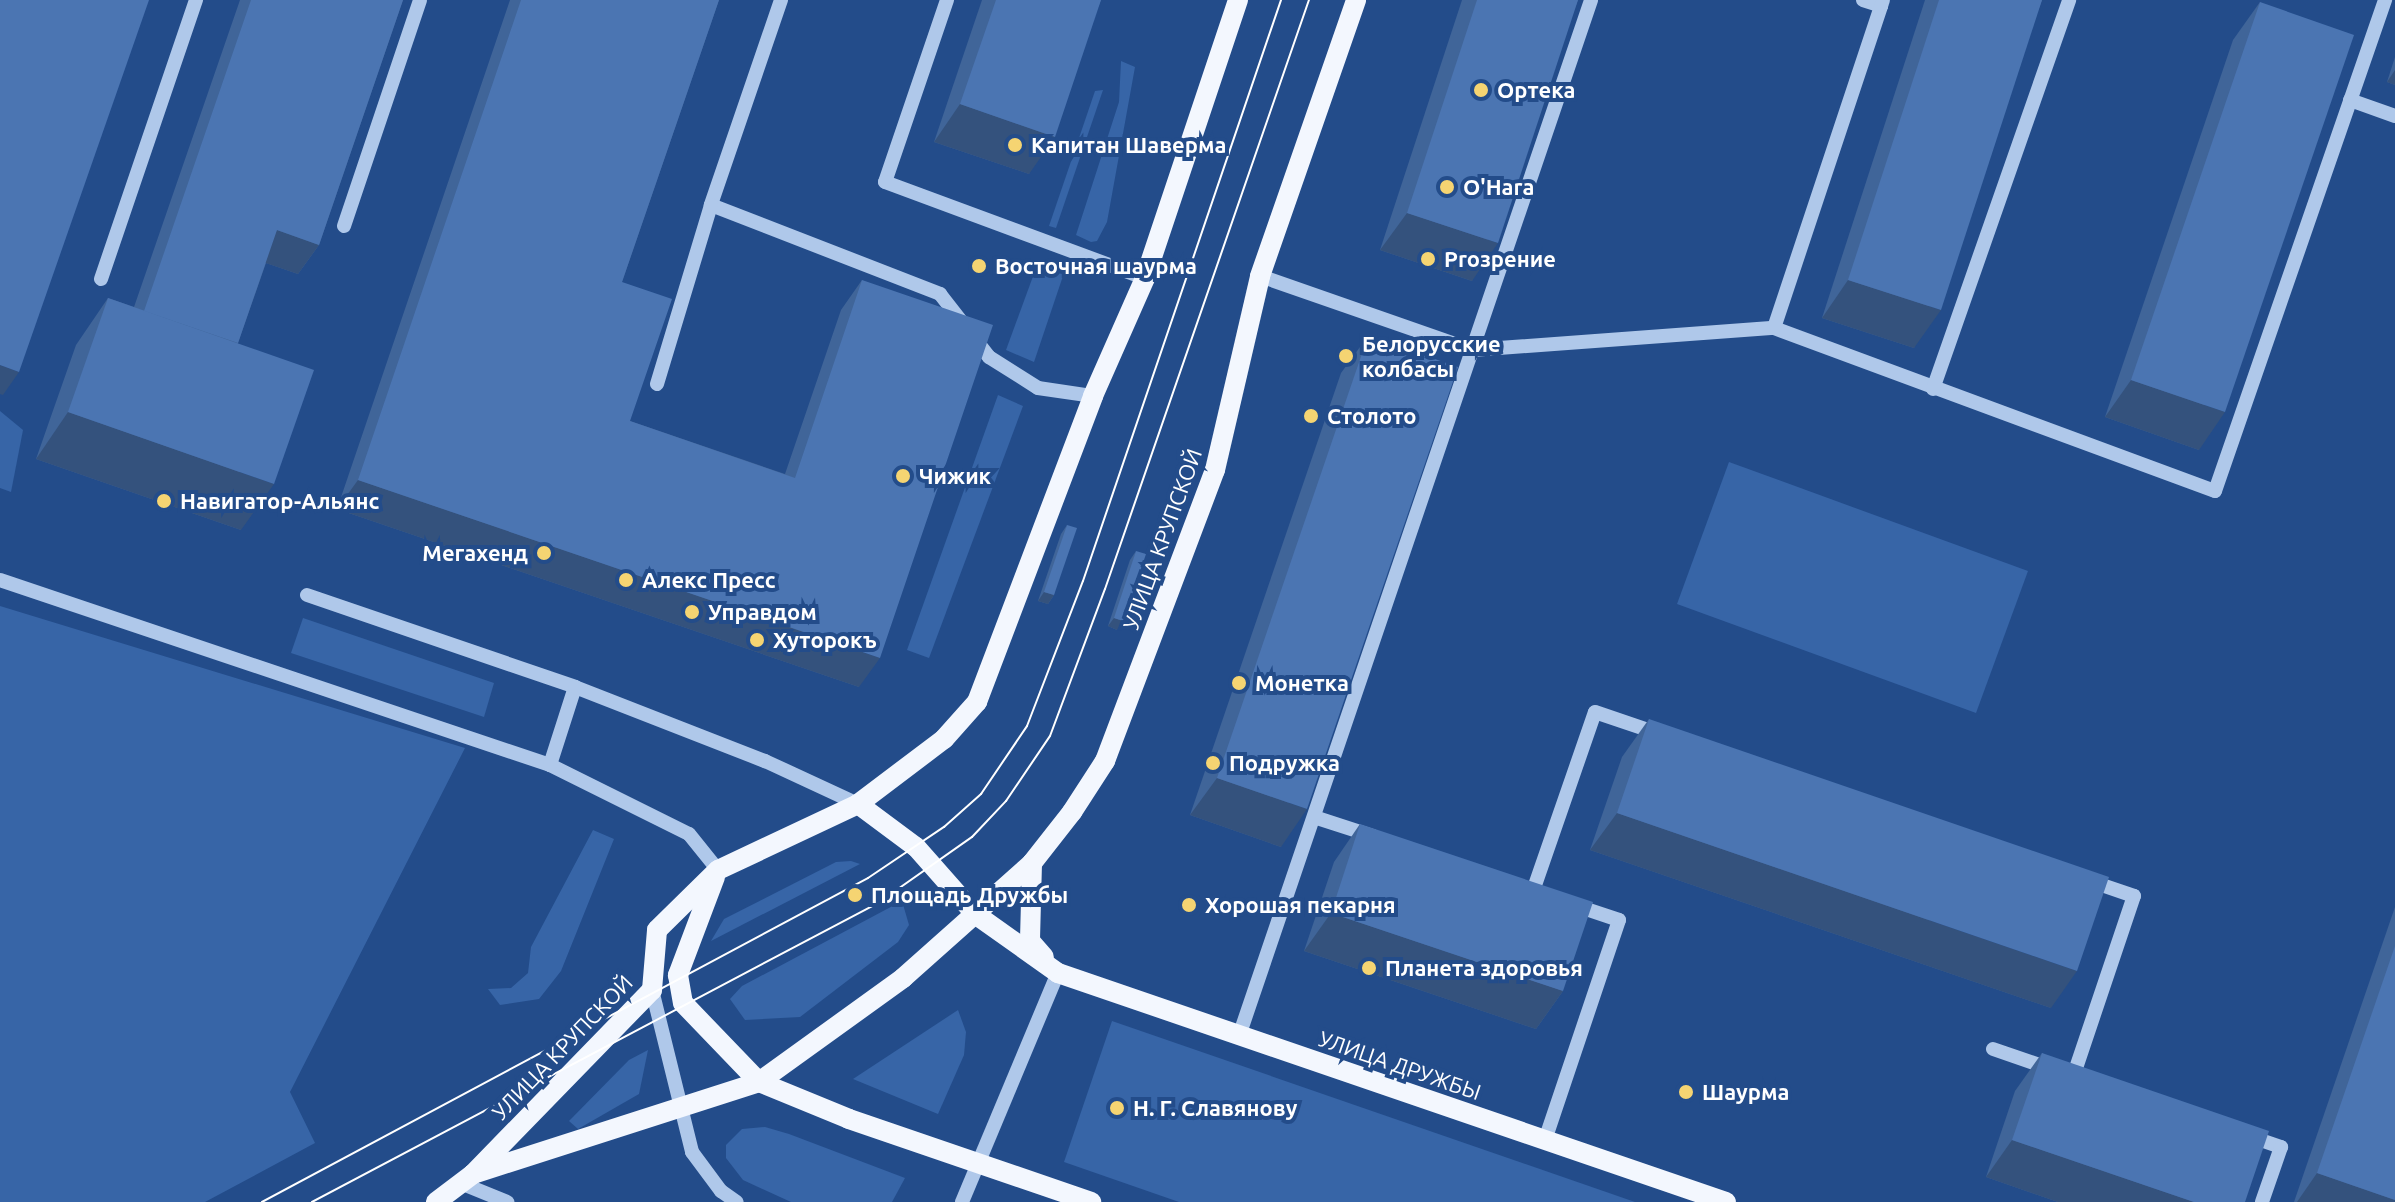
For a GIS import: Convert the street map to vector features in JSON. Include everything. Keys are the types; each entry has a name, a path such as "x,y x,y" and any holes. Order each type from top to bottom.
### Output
{"main road":[{"path":"1058,973 975,914 916,847 858,804 944,739 977,702 1093,396 1145,278 1238,0"},
{"name":"УЛИЦА КРУПСКОЙ","path":"468,1179 759,1082 903,978 1032,863 1105,761 1215,470 1260,276 1356,0"},
{"name":"УЛИЦА КРУПСКОЙ","path":"436,1202 468,1179 652,990 657,930 718,870 858,804"},
{"path":"1032,863 1030,941 1058,973"},
{"path":"718,870 678,975 683,1003 759,1082 1091,1202"},
{"name":"УЛИЦА ДРУЖБЫ","path":"1058,973 1726,1202"}],"street":[{"path":"101,279 196,0"},
{"path":"344,226 420,0"},
{"path":"657,384 711,205 781,0"},
{"path":"947,0 885,182 1145,278"},
{"path":"1239,1036 1591,0"},
{"path":"1774,328 1882,3 1863,0"},
{"path":"1933,389 2069,0"},
{"path":"1260,276 1472,350 1774,328 2215,491 2385,0"},
{"path":"2350,100 2395,116"},
{"path":"711,205 940,294 989,357 1038,388 1093,396"},
{"path":"0,580 550,765 689,834 718,870"},
{"path":"307,595 575,687 765,761 858,804"},
{"path":"550,765 575,687"},
{"path":"1548,896 1595,712 1670,737"},
{"path":"1314,817 1384,840"},
{"path":"2073,1077 2134,896 2074,875"},
{"path":"1518,886 1619,920 1545,1140"},
{"path":"962,1202 1058,973"},
{"path":"652,990 692,1152 721,1191 737,1202"},
{"path":"1993,1049 2088,1082"},
{"path":"2236,1132 2281,1147 2262,1202"},
{"path":"952,1202 979,1163"},
{"path":"468,1179 507,1202"}],"shaded area":[{"path":"1121,61 1135,67 1107,222 1097,241 1091,242 1076,235 1119,102"},
{"path":"1103,90 1056,228 1049,226 1095,91"},
{"path":"1039,260 1065,270 1034,362 1006,350"},
{"path":"998,395 1023,406 929,658 907,650"},
{"path":"0,411 23,430 11,492 0,488"},
{"path":"1729,462 2028,571 1976,713 1677,604"},
{"path":"0,606 465,748 290,1092 315,1143 205,1202 0,1202"},
{"path":"303,618 494,683 484,717 291,653"},
{"path":"593,830 614,839 561,971 539,999 500,1005 488,989 511,988 528,973 531,947"},
{"path":"836,862 860,864 711,941 724,919"},
{"path":"902,901 909,925 898,942 800,1017 745,1020 730,999 742,986"},
{"path":"958,1010 966,1032 964,1055 938,1114 853,1079"},
{"path":"1112,1021 1635,1202 1179,1202 1064,1162"},
{"path":"648,1050 639,1094 578,1129 569,1121 629,1060"},
{"path":"765,1127 905,1178 892,1202 791,1202 743,1180 726,1158 726,1145 742,1129"}],"building":[{"path":"0,0 149,0 19,372 0,365"},
{"path":"251,0 403,0 319,245 277,230 238,343 144,311"},
{"path":"521,0 719,0 622,282 672,299 630,421 795,478 862,280 993,325 880,658 358,480"},
{"path":"996,0 1101,0 1055,137 960,104"},
{"path":"1477,0 1578,0 1498,243 1407,213"},
{"path":"1939,0 2042,0 1941,310 1848,280"},
{"path":"2260,2 2354,35 2225,412 2131,380"},
{"path":"108,298 314,370 274,484 68,412"},
{"path":"1368,336 1458,367 1307,809 1217,778"},
{"path":"1067,525 1077,528 1054,595 1044,592"},
{"path":"1136,551 1146,554 1123,621 1114,618"},
{"path":"1649,719 2109,877 2077,971 1617,813"},
{"path":"1360,824 1593,902 1563,991 1331,913"},
{"path":"2395,946 2395,1200 2317,1173"},
{"path":"2042,1053 2269,1131 2245,1202 2194,1202 2012,1140"}],"tram line":[{"path":"262,1202 868,878 944,827 981,794 1027,726 1083,581 1281,0"},
{"path":"312,1202 878,903 972,837 1006,801 1050,736 1105,589 1309,0"}],"place":[{"name":"Ортека","path":"1481,90"},
{"name":"Капитан Шаверма","path":"1015,145"},
{"name":"O'Hara","path":"1447,187"},
{"name":"Proзрение","path":"1428,259"},
{"name":"Восточная шаурма","path":"979,266"},
{"name":"Белорусские колбасы","path":"1346,356"},
{"name":"Столото","path":"1311,416"},
{"name":"Чижик","path":"903,476"},
{"name":"Навигатор-Альянс","path":"164,501"},
{"name":"Мегахенд","path":"544,553"},
{"name":"Алекс Пресс","path":"626,580"},
{"name":"Управдом","path":"692,612"},
{"name":"Хуторокъ","path":"757,640"},
{"name":"Монетка","path":"1239,683"},
{"name":"Подружка","path":"1213,763"},
{"name":"Площадь Дружбы","path":"855,895"},
{"name":"Хорошая пекарня","path":"1189,905"},
{"name":"Планета здоровья","path":"1369,968"},
{"name":"Шаурма","path":"1686,1092"},
{"name":"Н. Г. Славянову","path":"1117,1108"}]}
